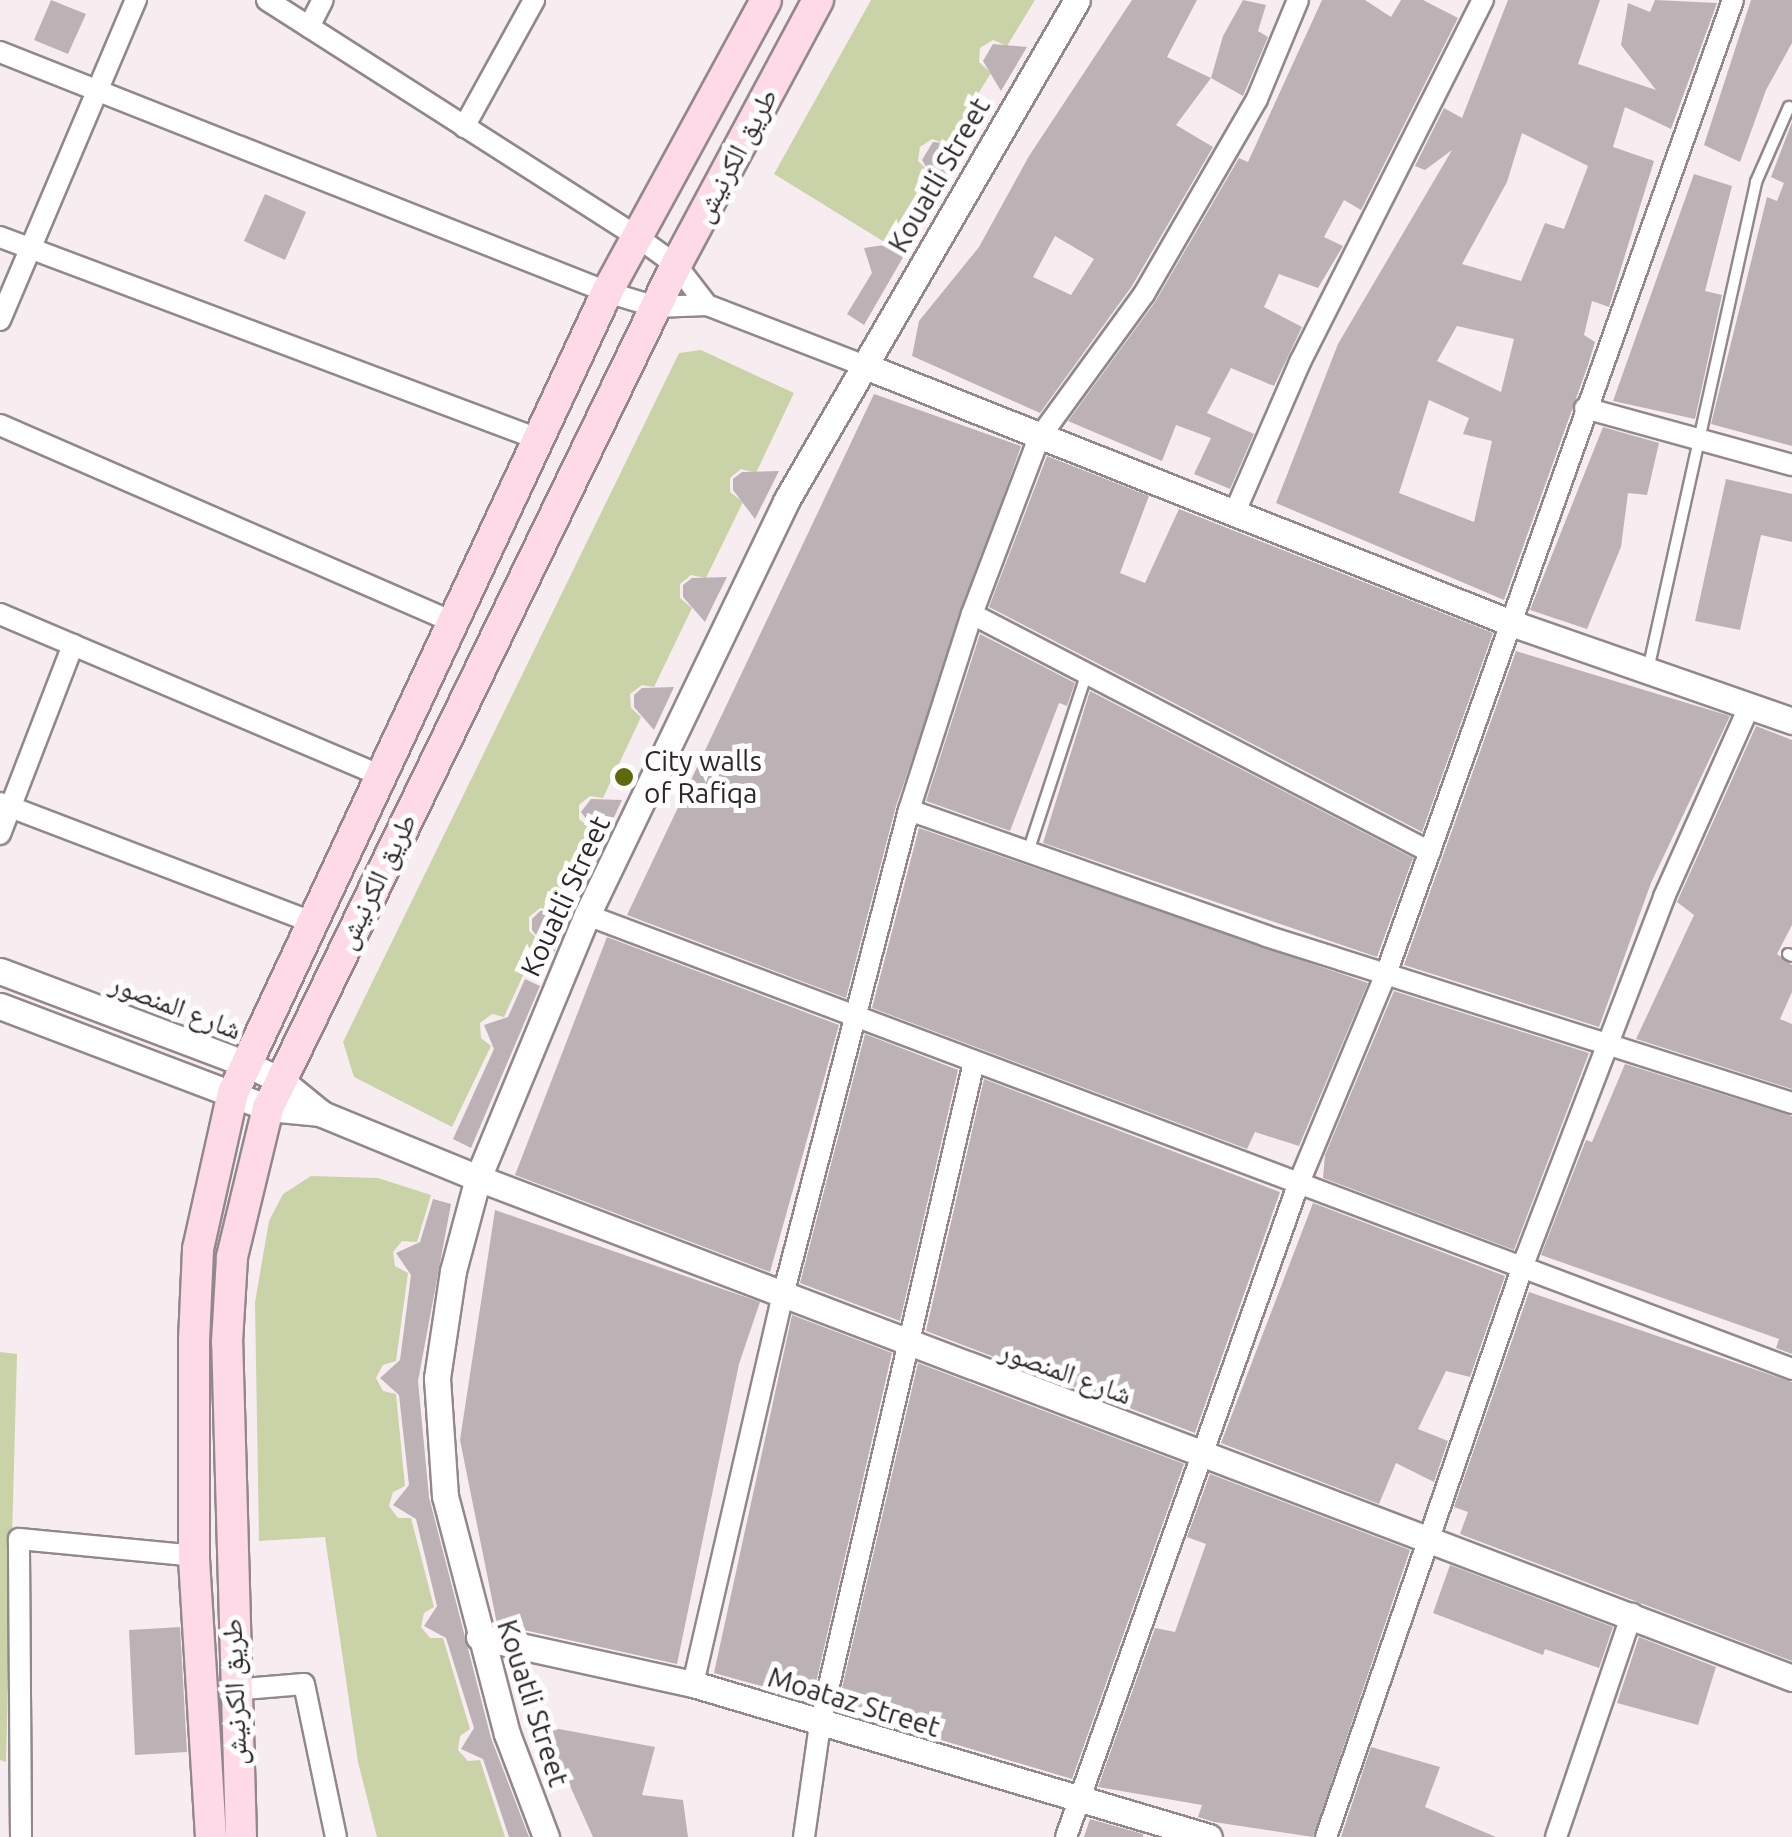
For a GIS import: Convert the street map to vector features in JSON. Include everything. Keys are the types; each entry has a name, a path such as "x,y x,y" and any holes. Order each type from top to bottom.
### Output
{"main road":[{"name":"طريق الكرنيش","path":"211,1837 194,1556 198,1248 233,1094 607,292 766,0"},
{"name":"طريق الكرنيش","path":"241,1837 232,1690 232,1257 268,1108 676,265 818,0"}],"street":[{"path":"0,320 93,90 136,0"},
{"path":"267,0 636,236 676,265 707,305"},
{"path":"309,27 323,0"},
{"path":"464,127 534,0"},
{"name":"Kouatli Street","path":"546,1837 479,1637 444,1496 437,1378 453,1271 478,1178 588,915 786,502 1077,0"},
{"path":"693,1684 783,1296 909,810 972,614 1040,438 1144,294 1257,99 1298,0"},
{"path":"1234,514 1300,362 1484,0"},
{"path":"1066,1837 1198,1453 1298,1185 1386,974 1733,0"},
{"path":"0,52 607,292 656,306 707,305 1512,623 1792,722"},
{"path":"0,237 538,439"},
{"path":"1586,408 1696,442 1792,465"},
{"path":"0,425 452,622"},
{"path":"0,614 380,775"},
{"path":"972,614 1430,852"},
{"path":"0,834 6,805 73,645"},
{"path":"1326,1837 1521,1269 1611,1045 1664,897 1749,707"},
{"path":"6,805 311,922"},
{"path":"909,810 1386,974 1792,1103"},
{"path":"588,915 1792,1369"},
{"name":"شارع المنصور","path":"0,971 279,1079 322,1114"},
{"name":"شارع المنصور","path":"0,1006 268,1108 322,1114 904,1344 1632,1614 1792,1678"},
{"path":"804,1837 820,1724 904,1344 974,1062"},
{"path":"21,1837 20,1539 194,1556"},
{"path":"1556,1837 1632,1614"},
{"name":"Moataz Street","path":"479,1637 693,1684 1209,1837"},
{"path":"232,1690 304,1684 336,1837"}],"lane":[{"path":"1648,670 1756,182 1789,107"},
{"path":"1028,852 1087,672"}],"green space":[{"path":"871,0 1035,0 1007,46 993,40 980,48 979,62 991,73 947,144 932,139 920,147 918,161 930,172 886,243 774,174"},
{"path":"701,350 794,393 756,473 741,469 730,478 730,492 743,502 706,578 691,575 680,584 680,598 692,608 654,687 642,685 630,694 631,708 641,717 603,798 590,796 579,805 579,819 590,828 552,910 540,908 529,917 529,931 539,940 504,1017 492,1014 480,1023 481,1038 491,1046 452,1127 354,1077 343,1042 679,353"},
{"path":"311,1176 378,1178 431,1195 417,1242 402,1241 393,1252 395,1266 408,1273 396,1361 383,1365 376,1378 383,1391 396,1394 405,1486 393,1492 389,1506 398,1518 411,1518 434,1607 424,1613 421,1627 430,1638 443,1638 470,1729 460,1736 458,1750 468,1761 480,1760 505,1837 377,1837 358,1762 325,1537 259,1541 255,1302 269,1221 283,1194"},
{"path":"0,1352 17,1354 6,1762 0,1760"}],"building":[{"path":"51,0 86,14 68,54 34,40"},
{"path":"1132,0 1197,0 1167,57 1211,78 1176,125 1213,147 1132,286 1040,413 912,356 919,321 979,247 1029,156","holes":["1055,236 1094,259 1071,295 1033,277"]},
{"path":"1243,0 1266,5 1258,31 1268,37 1243,96 1211,78 1223,36"},
{"path":"1322,0 1365,0 1391,17 1401,0 1423,0 1458,18 1361,210 1344,200 1324,237 1343,246 1318,288 1279,274 1264,307 1302,327 1274,386 1231,368 1207,413 1254,434 1230,489 1194,474 1211,438 1176,425 1162,461 1068,421 1155,302 1239,158 1248,162"},
{"path":"1508,0 1600,0 1578,64 1656,90 1621,45 1628,3 1650,12 1655,0 1717,3 1671,129 1625,107 1613,147 1654,161 1609,307 1592,301 1584,335 1595,342 1504,600 1276,503 1338,344 1452,150 1425,170 1415,166 1444,108 1462,118","holes":["1522,133 1588,166 1564,229 1545,223 1521,281 1462,264 1507,182","1457,326 1514,339 1501,392 1437,361","1429,400 1469,418 1463,434 1492,441 1474,522 1399,493"]},
{"path":"1751,0 1792,0 1792,43 1766,90 1740,162 1704,145"},
{"path":"993,44 1027,47 1001,91 983,61"},
{"path":"1792,122 1792,446 1711,424 1767,197 1777,201 1784,183 1771,177"},
{"path":"933,142 968,145 941,192 922,160"},
{"path":"1694,174 1732,186 1705,291 1722,295 1695,419 1613,401"},
{"path":"925,187 939,195 864,325 847,314 872,273 864,248 890,244"},
{"path":"265,194 306,212 285,260 244,241"},
{"path":"874,394 1021,446 896,806 846,998 627,915"},
{"path":"1603,427 1659,443 1647,495 1628,493 1621,547 1587,629 1530,610"},
{"path":"1047,456 1149,496 1120,573 1145,583 1179,509 1493,633 1422,832 989,607"},
{"path":"779,471 755,519 733,490 733,479 742,472"},
{"path":"1726,479 1792,494 1792,542 1761,535 1740,630 1695,621"},
{"path":"727,577 705,622 683,597 683,585 692,578"},
{"path":"980,634 1075,683 1067,706 1059,703 1010,831 926,801"},
{"path":"1516,651 1730,716 1651,883 1599,1027 1404,965"},
{"path":"674,687 654,730 634,707 634,695 642,688"},
{"path":"1090,691 1413,858 1377,957 1043,843"},
{"path":"1756,726 1792,740 1792,925 1777,954 1792,965 1792,992 1780,1019 1792,1024 1792,1089 1636,1039 1694,915 1677,902"},
{"path":"591,799 622,800 603,841 581,812"},
{"path":"919,828 1368,983 1299,1146 1255,1132 1247,1149 872,1008"},
{"path":"571,910 553,955 532,930 532,919 540,911"},
{"path":"607,937 839,1025 770,1272 515,1175"},
{"path":"525,979 540,986 471,1148 453,1139 494,1049 484,1025 508,1017"},
{"path":"1394,991 1589,1053 1514,1250 1323,1178 1325,1155"},
{"path":"865,1034 958,1070 900,1321 800,1283"},
{"path":"1625,1064 1792,1116 1792,1354 1776,1348 1779,1339 1541,1255 1586,1140 1592,1142"},
{"path":"984,1079 1280,1192 1195,1433 926,1331"},
{"path":"433,1199 451,1204 418,1381 429,1497 491,1738 529,1837 509,1837 483,1759 461,1749 474,1728 446,1638 424,1626 437,1606 416,1519 393,1505 409,1485 399,1395 380,1378 400,1360 411,1275 396,1253 420,1242"},
{"path":"1313,1203 1505,1276 1470,1377 1446,1371 1418,1429 1448,1441 1434,1482 1396,1463 1379,1504 1221,1443"},
{"path":"495,1210 760,1302 739,1364 677,1664 497,1624 460,1440"},
{"path":"1529,1292 1792,1382 1792,1661 1460,1534 1468,1512 1454,1507"},
{"path":"792,1315 892,1353 812,1700 714,1673"},
{"path":"918,1363 1184,1464 1072,1779 844,1711 846,1702 839,1701"},
{"path":"1210,1474 1410,1550 1313,1837 1214,1822 1198,1817 1202,1805 1098,1787 1155,1628 1175,1632 1206,1544 1187,1537"},
{"path":"1450,1565 1613,1627 1599,1668 1545,1649 1543,1655 1433,1613"},
{"path":"180,1627 187,1752 135,1755 129,1630"},
{"path":"1639,1637 1716,1667 1698,1725 1617,1703"},
{"path":"543,1726 655,1747 642,1795 683,1800 688,1837 593,1837"},
{"path":"1371,1747 1440,1767 1425,1807 1496,1837 1341,1837"},
{"path":"1090,1819 1143,1834 1143,1837 1084,1837"}],"place":[{"name":"City walls of Rafiqa","path":"624,777"}]}
